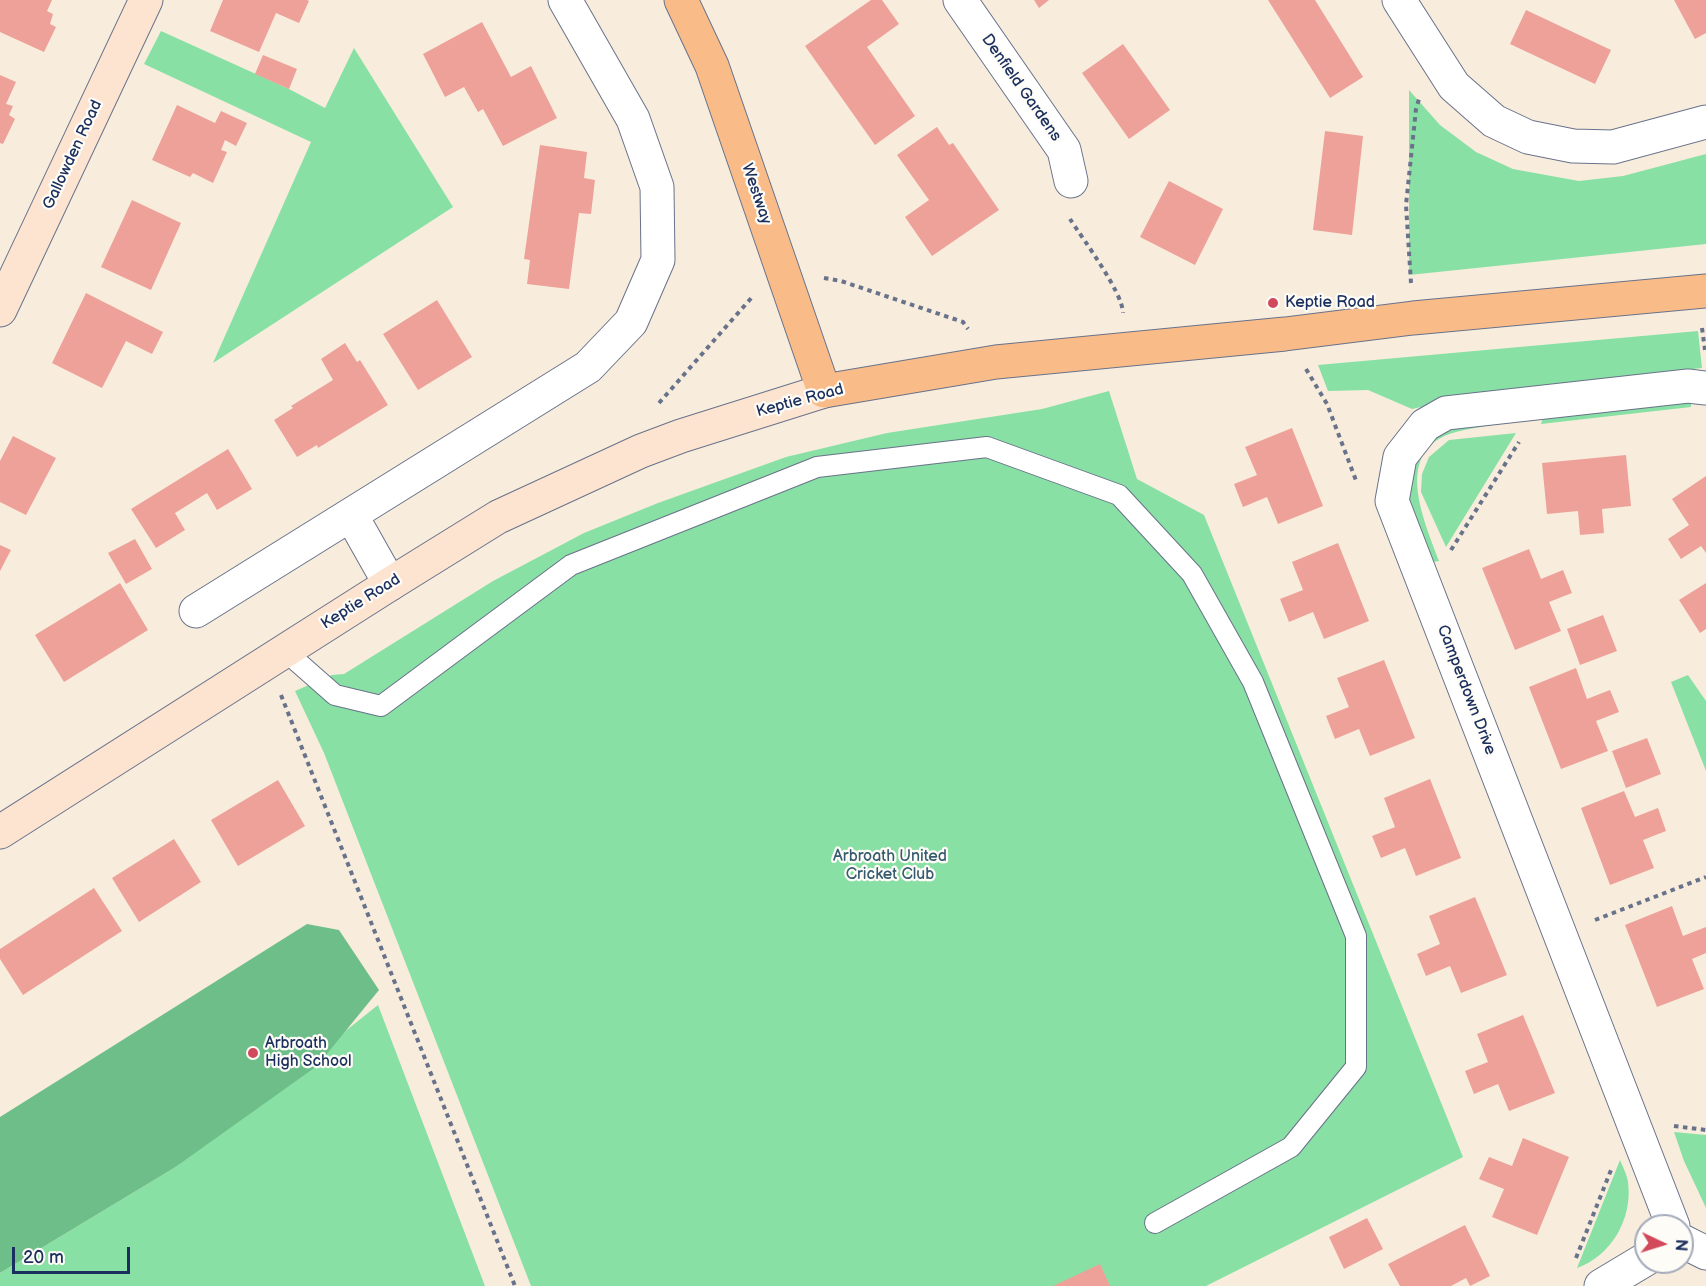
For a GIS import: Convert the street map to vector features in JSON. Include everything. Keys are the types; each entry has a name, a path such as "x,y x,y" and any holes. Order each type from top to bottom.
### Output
{"main road":[{"name":"Gallowden Road","path":"0,310 146,0"},
{"name":"Westway","path":"681,0 712,66 824,391"},
{"name":"Keptie Road","path":"0,832 498,518 641,451 681,436 824,391 996,362 1285,334 1413,318 1706,291"}],"street":[{"path":"196,611 588,367 631,322 658,260 657,187 633,119 565,0"},
{"name":"Denfield Gardens","path":"960,0 1064,150 1071,181"},
{"path":"1399,0 1454,86 1494,121 1528,137 1572,146 1614,147 1706,122"},
{"path":"1392,501 1400,457 1425,425 1446,413 1688,386 1706,387"},
{"name":"Camperdown Drive","path":"1392,501 1669,1214"},
{"path":"351,515 390,584"},
{"path":"1601,1286 1634,1266"}],"lane":[{"path":"276,656 335,695 381,706 571,565 817,467 987,447 1119,495 1192,574 1253,682 1356,936 1356,1066 1291,1147 1155,1223"}],"path":[{"path":"1413,318 1406,205 1416,109 1433,53"},
{"path":"1071,181 1065,211 1108,279"},
{"path":"641,451 658,404 747,300 783,273 841,281 963,322 996,362"},
{"path":"1285,334 1327,404 1360,491 1392,501"},
{"path":"1423,581 1442,563 1520,441 1531,404"},
{"path":"276,656 515,1286"},
{"path":"1560,934 1706,877"},
{"path":"1574,1264 1617,1152 1636,1127"}],"green space":[{"path":"161,31 289,89 325,108 354,48 453,207 213,363 311,142 144,64"},
{"path":"1409,90 1440,125 1476,152 1513,169 1579,181 1623,176 1706,154 1706,244 1409,275"},
{"path":"1698,331 1702,368 1494,391 1412,409 1368,390 1328,391 1318,365"},
{"name":"Arbroath United Cricket Club","path":"1109,391 1137,479 1204,515 1463,1157 1206,1286 531,1286 324,753 295,691 332,675 344,674 493,581 584,533 658,503 786,457 887,433 1042,409"},
{"path":"1691,401 1691,407 1541,424 1544,414"},
{"path":"1515,421 1456,432 1436,441 1424,454 1418,469 1417,488 1426,526 1439,561 1433,562 1408,499 1407,483 1420,444 1453,423"},
{"path":"1516,433 1446,547 1421,492 1422,474 1429,457 1449,440"},
{"path":"1688,675 1706,701 1706,771 1671,682"},
{"path":"307,924 339,930 379,990 317,1066 174,1168 0,1273 0,1117"},
{"path":"378,1005 485,1286 0,1286 0,1273 174,1168"},
{"path":"1674,1132 1706,1135 1706,1208 1684,1161"},
{"path":"1620,1160 1628,1182 1629,1196 1623,1222 1617,1234 1600,1255 1577,1268"}],"building":[{"path":"0,0 52,0 47,11 53,14 50,24 56,27 44,52 0,32"},
{"path":"223,0 309,1 299,23 276,13 259,52 210,31"},
{"path":"871,0 882,0 899,24 867,47 915,116 875,145 805,46"},
{"path":"1034,0 1049,0 1039,8"},
{"path":"1268,0 1315,0 1363,77 1330,98"},
{"path":"1674,0 1706,0 1706,33 1695,39"},
{"path":"1526,10 1611,50 1595,84 1510,44"},
{"path":"482,22 511,77 531,66 557,118 503,146 483,109 478,112 464,87 445,97 423,54"},
{"path":"1123,44 1170,110 1129,139 1082,73"},
{"path":"263,55 297,69 289,89 255,74"},
{"path":"0,75 16,82 6,104 13,106 9,115 15,119 3,144 0,143"},
{"path":"177,105 215,123 221,111 247,123 236,146 225,140 221,150 227,152 213,183 193,173 190,177 152,160"},
{"path":"937,127 949,145 953,143 999,210 932,256 905,217 929,200 897,155"},
{"path":"1325,131 1363,136 1352,235 1313,230"},
{"path":"540,145 587,152 584,178 595,180 591,214 579,213 569,289 527,284 530,260 524,259"},
{"path":"1169,181 1223,209 1195,265 1140,237"},
{"path":"132,200 181,223 151,290 101,267"},
{"path":"86,293 163,332 152,354 126,341 102,388 52,363"},
{"path":"437,300 472,357 418,390 383,334"},
{"path":"345,343 357,362 360,360 388,405 318,448 317,445 297,457 274,420 293,408 291,406 333,380 321,359"},
{"path":"1292,428 1323,506 1278,524 1267,497 1243,507 1234,484 1257,475 1245,447"},
{"path":"13,436 56,458 26,515 0,502 0,461"},
{"path":"228,449 252,489 217,510 207,493 175,513 185,530 156,548 131,509"},
{"path":"1626,455 1631,506 1602,509 1604,533 1580,535 1578,511 1547,514 1542,463"},
{"path":"1706,476 1706,553 1701,546 1681,559 1668,539 1689,525 1672,499"},
{"path":"135,539 152,569 126,584 108,553"},
{"path":"1338,543 1369,621 1324,639 1313,612 1289,622 1280,599 1303,590 1292,562"},
{"path":"0,545 11,550 0,571"},
{"path":"1529,549 1541,579 1563,570 1572,593 1549,602 1561,631 1515,650 1482,568"},
{"path":"120,583 148,630 64,682 35,635"},
{"path":"1706,583 1706,629 1700,633 1679,600"},
{"path":"1603,615 1617,651 1580,665 1567,629"},
{"path":"1384,660 1415,738 1370,756 1359,729 1335,739 1326,716 1349,707 1337,678"},
{"path":"1576,668 1587,699 1610,690 1619,712 1596,721 1608,751 1561,769 1529,687"},
{"path":"1647,738 1661,774 1626,788 1612,751"},
{"path":"1430,779 1461,858 1416,876 1405,848 1381,858 1372,836 1395,827 1384,798"},
{"path":"278,780 305,826 238,866 211,820"},
{"path":"1624,791 1635,817 1658,808 1666,831 1643,840 1654,868 1610,885 1581,808"},
{"path":"174,839 201,882 139,922 112,878"},
{"path":"94,888 122,931 23,995 0,959 0,949"},
{"path":"1475,897 1507,975 1461,993 1450,966 1426,976 1417,954 1440,944 1429,916"},
{"path":"1672,906 1683,936 1706,927 1706,953 1692,959 1704,989 1657,1007 1625,925"},
{"path":"1523,1015 1555,1093 1509,1111 1498,1084 1474,1094 1465,1071 1488,1062 1477,1034"},
{"path":"1523,1138 1569,1157 1537,1235 1492,1217 1504,1189 1479,1179 1489,1157 1512,1166"},
{"path":"1367,1218 1383,1249 1344,1269 1329,1237"},
{"path":"1465,1225 1490,1276 1470,1286 1466,1278 1451,1286 1400,1286 1388,1264"},
{"path":"1100,1264 1110,1286 1053,1286"}],"place":[{"name":"Keptie Road","path":"1273,303"},
{"name":"Arbroath High School","path":"253,1053"}]}
